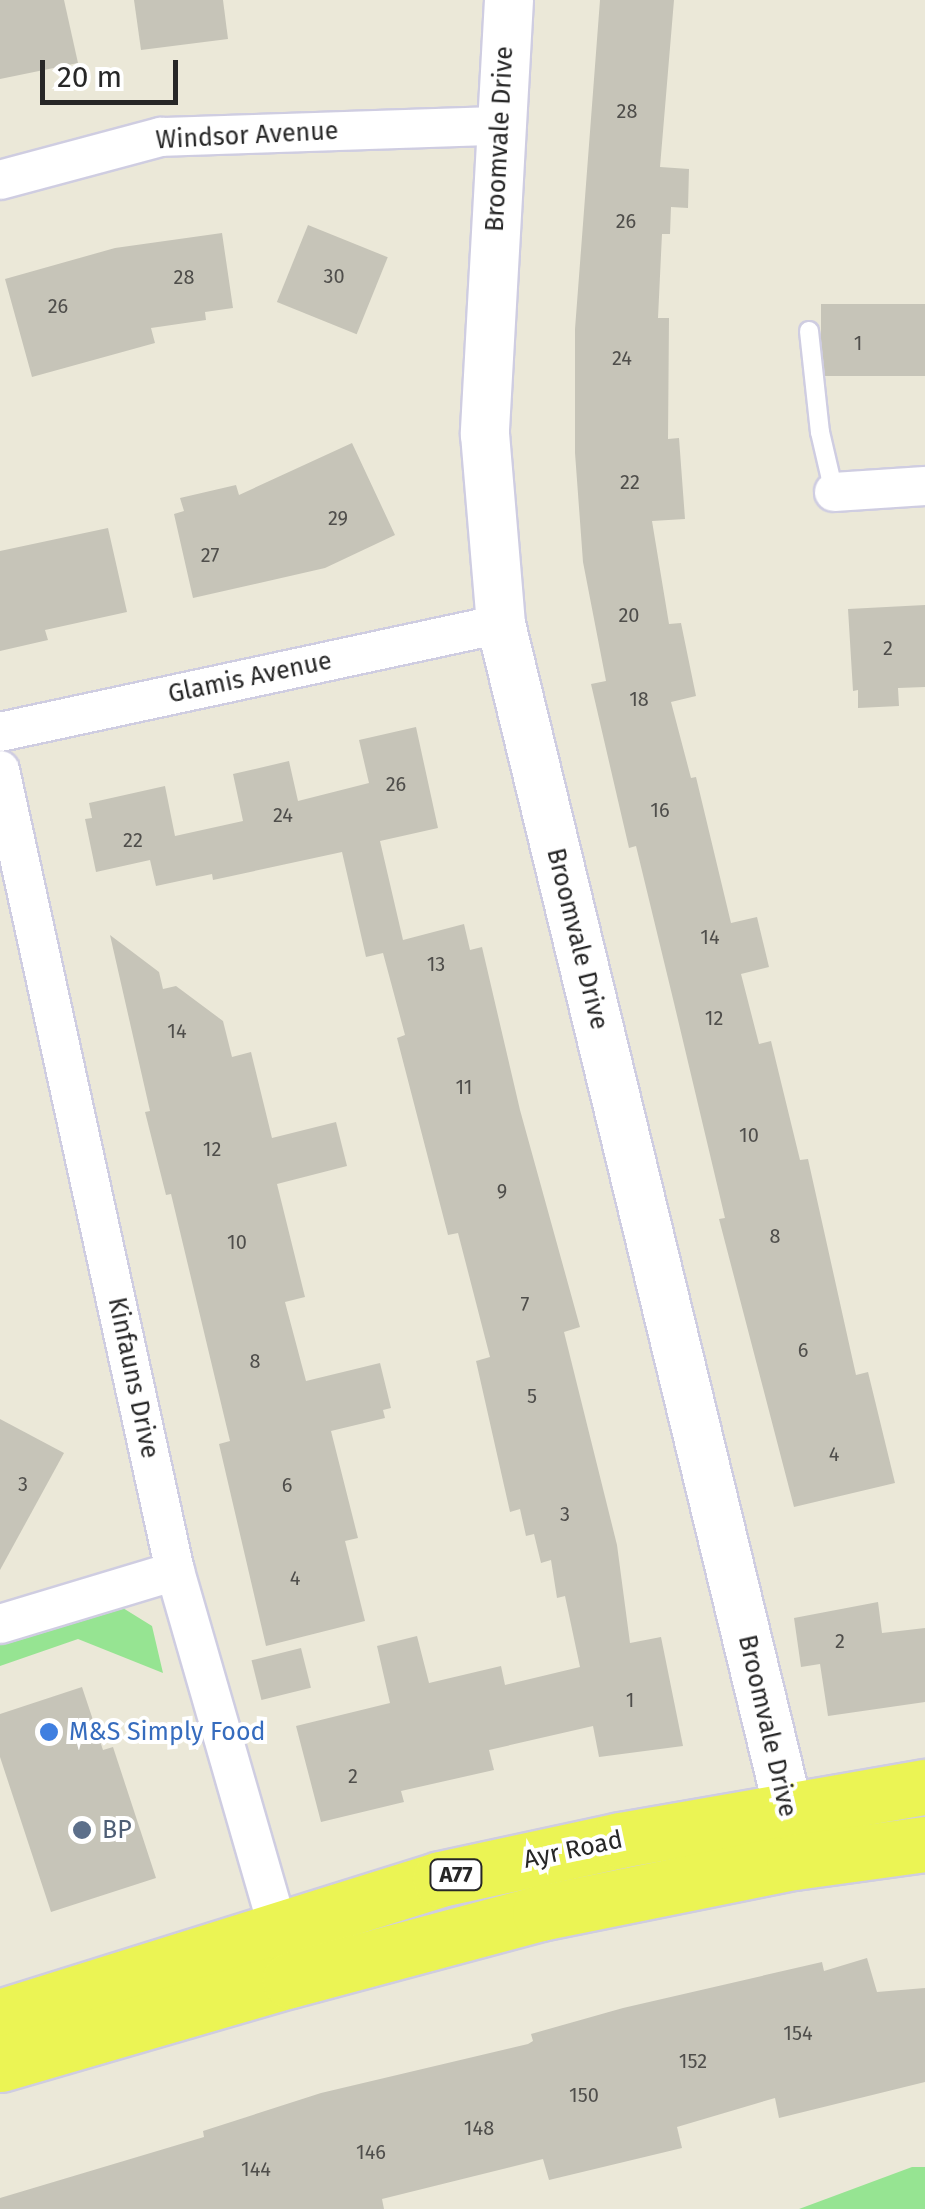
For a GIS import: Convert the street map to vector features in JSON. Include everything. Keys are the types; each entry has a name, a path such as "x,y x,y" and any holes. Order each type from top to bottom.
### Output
{"main road":[{"name":"Ayr Road","path":"0,2017 280,1926 440,1879 788,1808 925,1788"},
{"name":"A77","path":"0,2064 540,1913 794,1862 925,1844"}],"street":[{"name":"Broomvale Drive","path":"509,0 485,434 501,624 788,1808 794,1862"},
{"name":"Windsor Avenue","path":"0,180 161,136 500,126"},
{"path":"834,492 925,486"},
{"name":"Glamis Avenue","path":"0,732 501,624"},
{"name":"Kinfauns Drive","path":"0,770 175,1571 280,1926 290,1980"},
{"path":"0,1624 175,1571"}],"lane":[{"path":"810,331 820,432 834,492"}],"green space":[{"path":"110,1600 152,1626 163,1673 78,1639 0,1666 0,1638"},
{"path":"912,2167 925,2167 925,2209 799,2209"}],"building":[{"path":"0,0 64,0 78,63 0,79"},
{"path":"134,0 223,0 228,39 141,50"},
{"path":"600,0 674,0 660,167 689,169 688,208 671,207 670,234 662,234 658,318 669,318 668,439 679,438 685,519 652,521 669,624 681,623 696,696 671,702 691,778 696,777 731,923 757,917 769,967 741,974 759,1044 771,1041 800,1160 808,1159 856,1375 868,1372 895,1483 794,1507 719,1219 725,1218 636,846 629,848 591,684 606,681 583,562 575,453 575,329"},
{"path":"308,225 388,257 357,334 277,302"},
{"path":"222,233 233,308 205,312 206,320 151,328 155,343 32,377 5,279 115,248"},
{"path":"821,304 925,304 925,376 821,376"},
{"path":"352,443 395,535 325,568 193,598 174,514 184,511 180,498 236,485 239,495"},
{"path":"108,528 127,612 45,630 48,640 0,651 0,551"},
{"path":"925,605 925,687 898,688 899,706 858,708 858,690 853,691 848,609"},
{"path":"416,727 438,828 380,841 403,940 464,924 470,950 482,947 520,1110 580,1327 564,1332 617,1545 630,1643 661,1637 683,1746 599,1757 593,1726 489,1750 494,1770 401,1791 404,1802 321,1822 296,1726 390,1703 377,1646 417,1636 429,1683 501,1666 505,1685 580,1667 565,1596 557,1598 551,1560 541,1563 534,1534 526,1536 520,1509 510,1512 476,1361 490,1357 458,1233 448,1235 397,1038 405,1035 383,953 366,957 342,852 213,880 212,874 156,886 150,860 96,872 85,819 92,818 89,803 165,786 175,836 243,821 233,774 289,761 298,801 369,783 359,740"},
{"path":"110,935 159,972 163,989 176,986 223,1021 232,1057 251,1052 272,1138 336,1122 347,1166 277,1184 305,1297 285,1302 306,1381 380,1363 391,1408 383,1410 385,1418 331,1431 358,1538 345,1541 365,1621 266,1646 219,1444 230,1441 171,1194 166,1195 145,1112 150,1111"},
{"path":"0,1419 64,1453 0,1570"},
{"path":"878,1602 882,1633 925,1628 925,1702 828,1716 820,1664 801,1667 794,1618"},
{"path":"301,1648 311,1688 261,1700 252,1660"},
{"name":"BP","path":"82,1687 103,1750 113,1747 156,1878 51,1912 0,1757 0,1714"},
{"path":"867,1958 877,1992 925,1988 925,2082 779,2118 775,2098 677,2127 682,2148 549,2180 543,2159 382,2199 384,2209 0,2209 0,2198 204,2137 203,2131 321,2093 528,2044 533,2041 531,2034 623,2008 822,1962 824,1971"}],"place":[{"name":"M&S Simply Food","path":"49,1732"},
{"name":"BP","path":"82,1830"}]}
